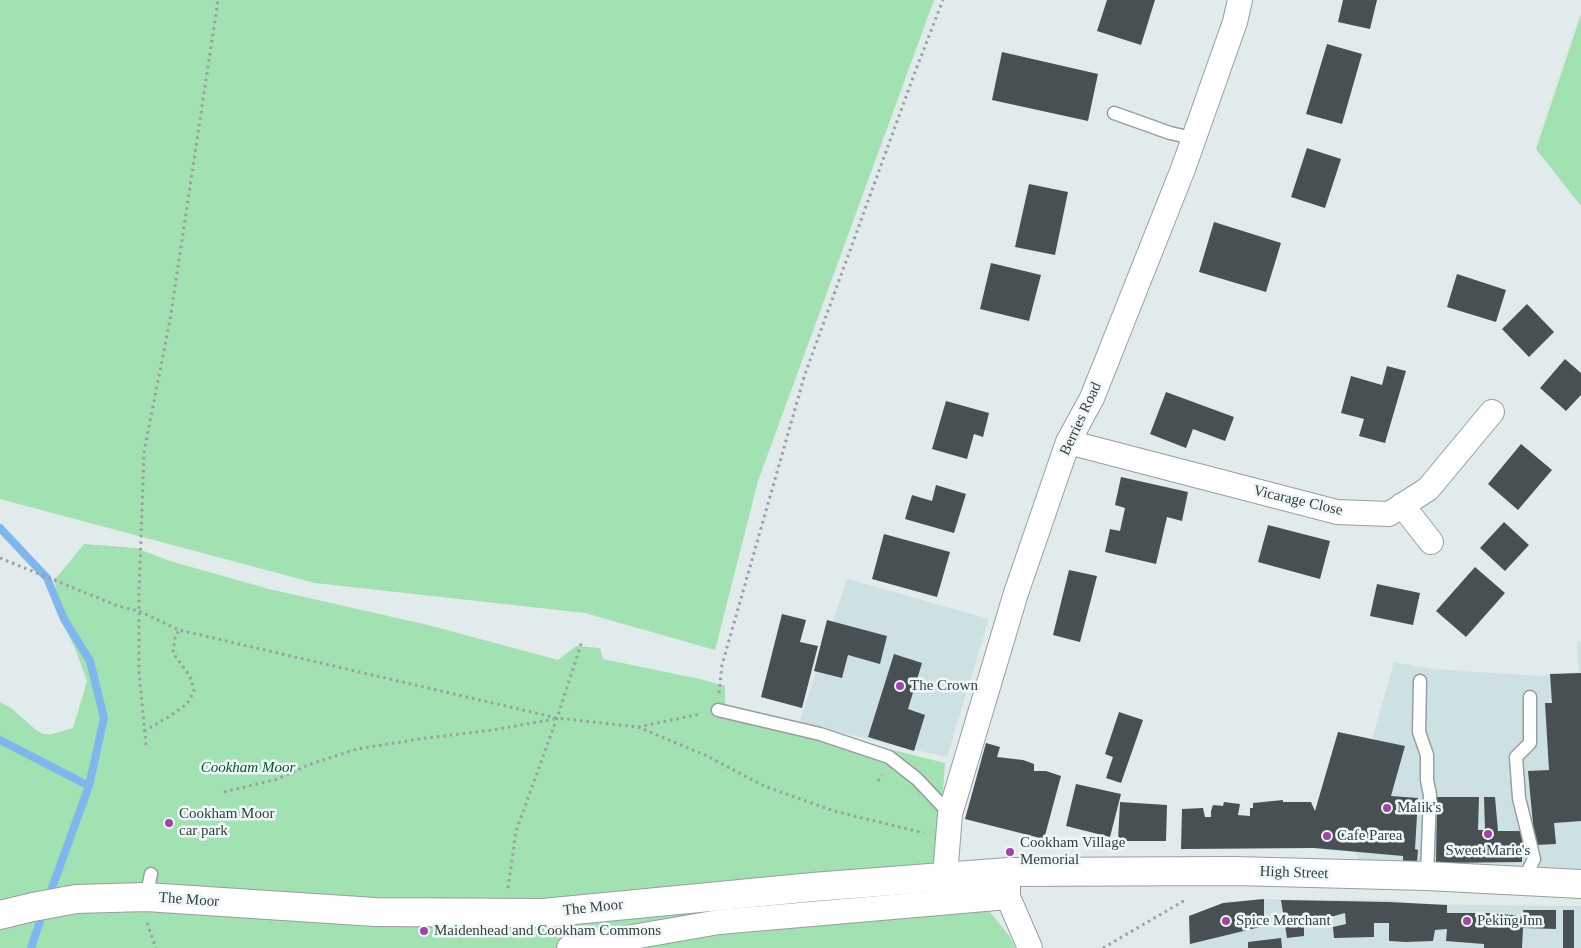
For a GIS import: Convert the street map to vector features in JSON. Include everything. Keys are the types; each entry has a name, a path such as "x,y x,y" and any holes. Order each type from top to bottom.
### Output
{"main road":[{"name":"High Street","path":"1008,885 1234,871 1427,876 1581,884"},
{"name":"The Moor","path":"0,915 33,907 148,886 375,912 543,913 945,876 1008,885"}],"street":[{"name":"Berries Road","path":"945,876 950,814 1016,593 1068,442 1092,398 1182,169 1235,22 1240,0"},
{"name":"Vicarage Close","path":"1068,442 1337,512 1389,514 1428,489 1492,412"},
{"path":"1402,505 1431,542"},
{"path":"570,948 719,922 1008,885 1030,948"}],"lane":[{"path":"1114,113 1170,133 1193,138"},
{"path":"1420,681 1419,732 1427,755 1427,780 1430,795 1427,876"},
{"path":"1524,881 1534,860 1519,798 1516,757 1530,743 1530,697"},
{"path":"718,710 820,734 889,757 916,779 950,814"}],"path":[{"path":"146,745 139,672 144,452 170,320 218,0"},
{"path":"638,727 718,710 722,665 805,374 943,0"},
{"path":"0,558 118,606 139,611 179,630 557,718 638,727 705,755 773,789 834,811 923,833"},
{"path":"144,731 187,704 194,691 190,676 174,653 175,637 179,630"},
{"path":"505,913 516,831 557,718 582,641"},
{"path":"224,792 278,779 308,765 357,749 494,730 557,718"},
{"path":"1103,948 1194,894"}],"shaded area":[{"path":"847,579 989,619 947,757 799,723"},
{"path":"1577,641 1581,642 1581,870 1360,863 1355,852 1357,793 1394,662 1432,669 1543,676 1579,672"},
{"path":"1259,899 1395,900 1410,904 1581,906 1581,948 1192,948 1189,944 1189,916 1225,903"}],"green space":[{"path":"0,0 934,0 758,481 715,650 585,613 315,583 0,499"},
{"path":"1581,14 1581,206 1536,149"},
{"name":"Cookham Moor","path":"84,544 136,548 170,561 269,589 428,625 558,660 576,646 600,648 603,659 725,686 725,714 828,734 945,763 940,835 977,896 1010,937 1015,948 0,948 0,702 11,708 43,734 52,734 73,728 87,681 75,648 63,624 55,591 54,578 57,577"}],"building":[{"path":"1107,0 1155,0 1141,45 1097,31"},
{"path":"1343,0 1377,0 1370,29 1338,22"},
{"path":"1327,44 1362,54 1342,124 1306,114"},
{"path":"1002,52 1098,74 1088,121 992,100"},
{"path":"1307,148 1341,159 1325,208 1291,197"},
{"path":"1029,184 1068,192 1055,255 1015,247"},
{"path":"1214,222 1281,243 1266,292 1199,272"},
{"path":"991,263 1041,275 1029,321 980,309"},
{"path":"1457,274 1506,290 1496,322 1447,307"},
{"path":"1527,304 1554,332 1529,357 1502,329"},
{"path":"1565,359 1581,373 1581,395 1566,411 1540,388"},
{"path":"1387,366 1406,371 1385,443 1359,436 1364,419 1341,413 1351,376 1382,385"},
{"path":"1166,392 1234,417 1225,441 1193,429 1186,448 1150,434"},
{"path":"946,401 989,413 983,437 974,434 967,459 932,449"},
{"path":"1521,444 1552,470 1518,510 1488,484"},
{"path":"1121,477 1188,492 1182,521 1167,517 1156,564 1105,552 1110,529 1120,531 1125,508 1115,505"},
{"path":"936,485 966,494 954,533 905,519 912,495 932,501"},
{"path":"1504,522 1529,545 1505,571 1480,548"},
{"path":"1268,525 1330,541 1320,579 1258,562"},
{"path":"884,534 950,552 937,597 872,579"},
{"path":"1475,567 1505,593 1466,637 1436,611"},
{"path":"1069,570 1097,576 1080,642 1053,635"},
{"path":"1377,584 1420,593 1413,625 1370,616"},
{"path":"782,614 806,620 800,642 818,646 802,708 761,697"},
{"path":"827,620 887,636 880,664 848,655 842,678 814,671"},
{"name":"The Crown","path":"894,654 922,663 908,709 925,715 914,751 868,737"},
{"path":"1581,673 1581,821 1554,823 1556,844 1535,845 1528,771 1549,770 1545,703 1552,703 1550,674"},
{"path":"1119,712 1143,720 1121,783 1106,778 1113,757 1105,754"},
{"path":"1338,732 1405,746 1391,796 1418,798 1415,849 1418,850 1417,862 1403,862 1403,856 1314,848 1181,849 1182,809 1203,808 1205,817 1211,817 1213,805 1223,806 1224,802 1240,804 1238,815 1250,816 1250,808 1253,808 1253,803 1283,800 1283,802 1311,802 1315,811"},
{"path":"986,743 1000,747 997,757 1023,760 1034,764 1034,771 1046,771 1061,776 1044,839 965,819"},
{"path":"1076,784 1121,794 1110,837 1066,826"},
{"path":"1437,797 1479,797 1478,830 1485,830 1484,797 1495,797 1498,831 1522,831 1522,862 1436,863"},
{"path":"1120,802 1167,805 1166,841 1118,841"},
{"name":"Spice Merchant","path":"1264,899 1264,926 1190,944 1189,916 1223,903"},
{"path":"1281,900 1447,905 1447,913 1488,913 1524,916 1523,910 1556,910 1556,929 1523,928 1522,948 1484,948 1484,944 1446,941 1447,929 1435,930 1433,941 1389,941 1389,923 1374,923 1374,937 1334,938 1333,927 1346,924 1345,913 1304,924 1304,936 1287,938"},
{"path":"1563,910 1574,910 1574,948 1563,948"},
{"path":"1281,938 1282,948 1248,948 1248,942"}],"waterway":[{"path":"0,528 47,578 64,619 90,661 104,718 89,786 48,899"},
{"path":"0,740 89,786"},
{"path":"31,948 43,912"}],"place":[{"name":"The Crown","path":"900,686"},
{"name":"Malik's","path":"1387,808"},
{"name":"Cookham Moor car park","path":"169,823"},
{"name":"Sweet Marie's","path":"1488,834"},
{"name":"Cafe Parea","path":"1327,836"},
{"name":"Cookham Village Memorial","path":"1010,852"},
{"name":"Spice Merchant","path":"1226,921"},
{"name":"Peking Inn","path":"1467,921"},
{"name":"Maidenhead and Cookham Commons","path":"424,931"}]}
